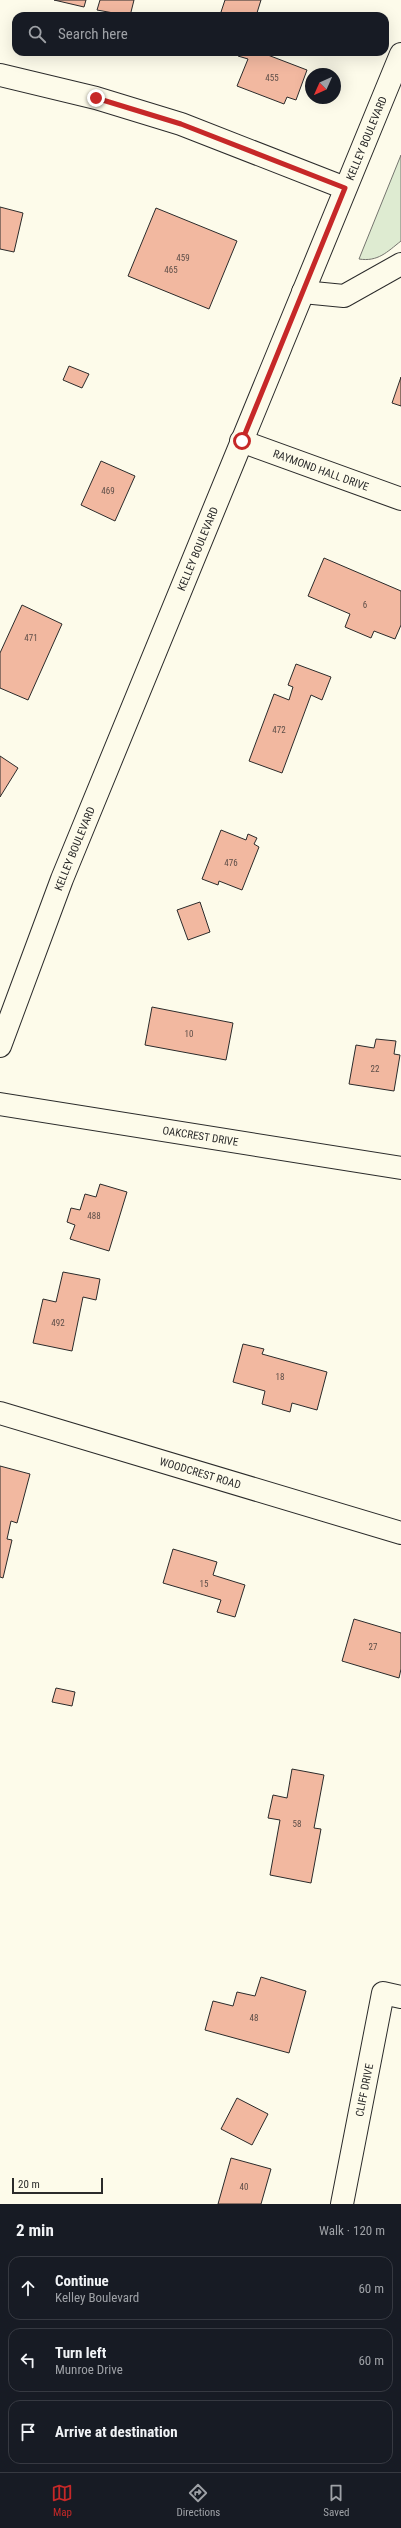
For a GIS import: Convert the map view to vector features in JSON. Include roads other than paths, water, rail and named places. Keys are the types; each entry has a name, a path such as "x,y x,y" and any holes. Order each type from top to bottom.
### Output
{"street":[{"name":"KELLEY BOULEVARD","path":"0,1046 62,879 401,54"},
{"path":"0,75 96,98 181,124 345,188"},
{"path":"303,292 344,296 401,264"},
{"name":"RAYMOND HALL DRIVE","path":"242,441 401,499"},
{"name":"OAKCREST DRIVE","path":"0,1104 401,1168"},
{"name":"WOODCREST ROAD","path":"0,1413 401,1533"},
{"name":"CLIFF DRIVE","path":"342,2204 383,1994 401,1997"}]}
